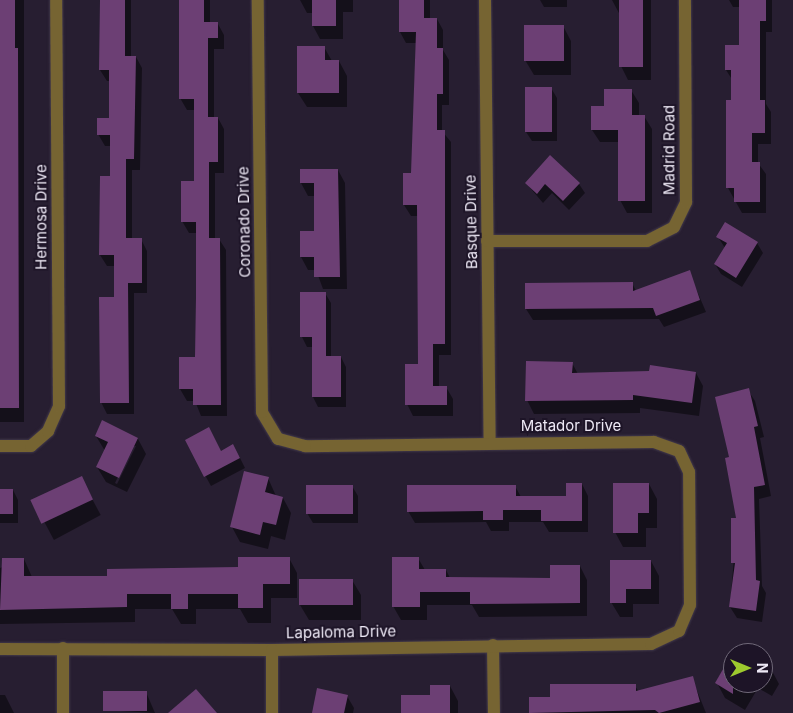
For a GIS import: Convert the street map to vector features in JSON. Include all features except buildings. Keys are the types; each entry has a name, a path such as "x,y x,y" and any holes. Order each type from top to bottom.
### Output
{"street":[{"name":"Hermosa Drive","path":"0,446 31,446 48,431 59,406 56,0"},
{"name":"Coronado Drive","path":"258,0 262,412 278,439"},
{"name":"Basque Drive","path":"485,0 490,443"},
{"name":"Madrid Road","path":"487,242 647,241 674,227 686,202 685,0"},
{"name":"Matador Drive","path":"278,439 304,446 654,442 679,451 689,472 690,605 679,631"},
{"name":"Lapaloma Drive","path":"0,649 272,650 493,645 651,644 679,631"},
{"path":"493,645 494,713"},
{"path":"63,648 63,713"},
{"path":"272,650 272,713"}]}
